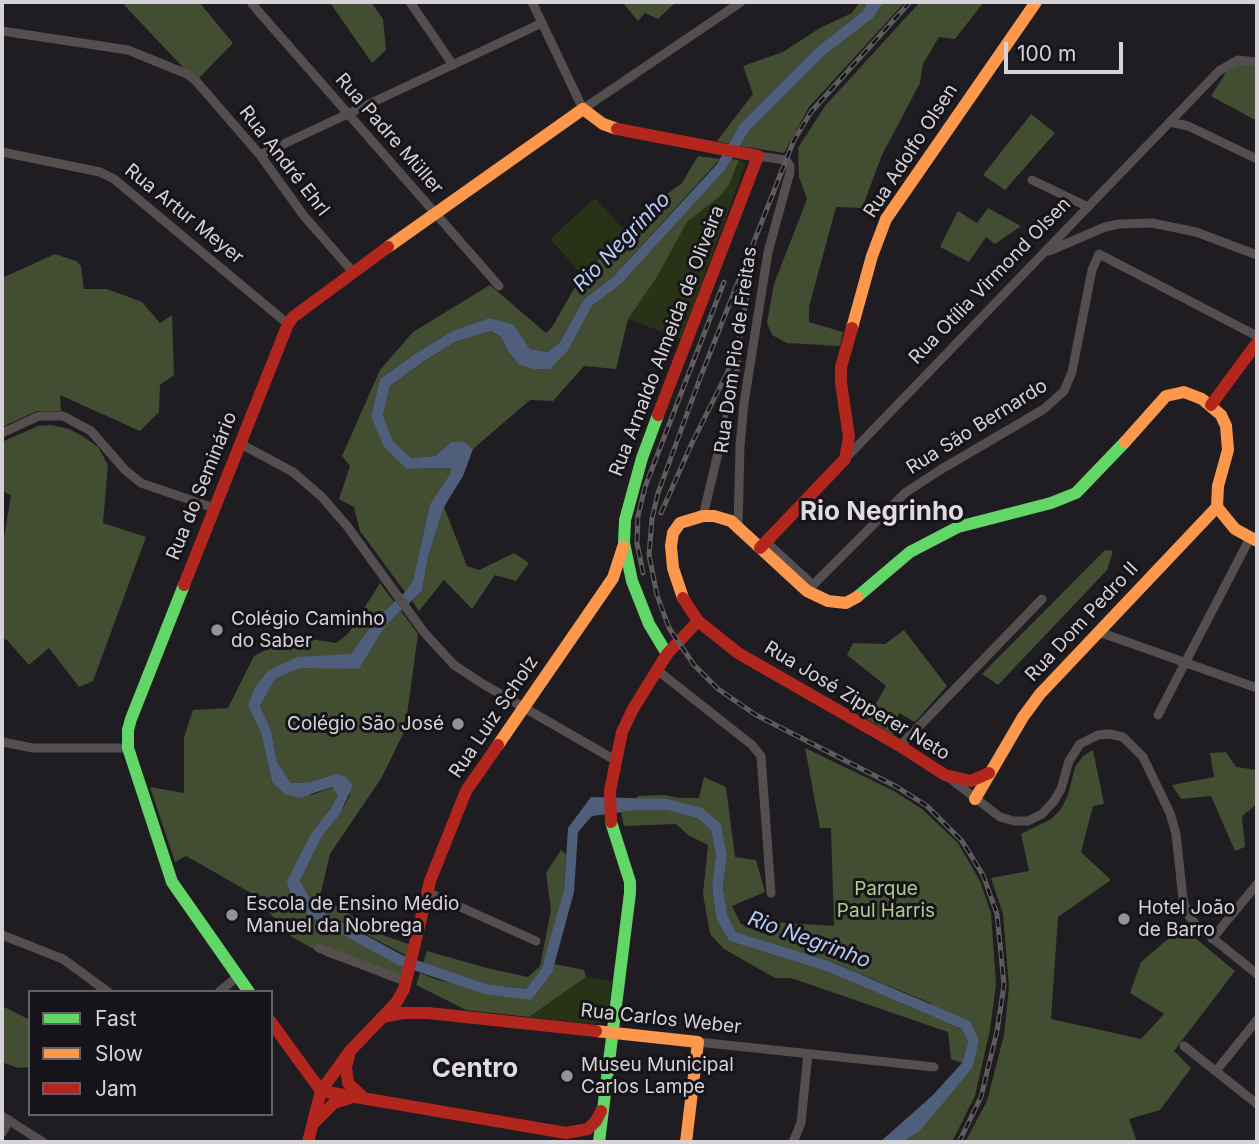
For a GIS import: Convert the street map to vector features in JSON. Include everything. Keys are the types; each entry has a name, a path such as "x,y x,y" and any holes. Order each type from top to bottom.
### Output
{"main road":[{"name":"Rua Adolfo Olsen","path":"845,459 849,437 841,367 881,229 895,204 1036,2"},
{"name":"Rua Dom Pio de Freitas","path":"583,110 603,124 622,131 758,156"},
{"name":"Rua do Seminário","path":"248,990 172,882 128,748 131,719 239,443 293,317 435,213 583,110"},
{"name":"Rua Arnaldo Almeida de Oliveira","path":"613,578 624,543 628,505 639,467 758,156"},
{"path":"1212,405 1257,343"},
{"path":"703,516 724,518 738,526 763,545 820,598 838,603 853,601 910,552 958,527 1051,503 1076,493 1166,397 1184,393 1212,405 1221,415 1226,426 1228,450 1216,497 1217,507 1226,521 1253,539"},
{"name":"Rua Otília Virmond Olsen","path":"763,545 845,459"},
{"name":"Rua Dom Pedro II","path":"975,799 1031,705 1217,507"},
{"name":"Rua José Zipperer Neto","path":"703,516 680,523 673,533 671,545 673,568 680,591 698,621 738,653 900,746 945,775"},
{"name":"Rua Arnaldo Almeida de Oliveira","path":"624,543 632,581 649,624 667,654"},
{"path":"613,578 622,577 632,581"},
{"name":"Rua Luiz Scholz","path":"408,979 427,892 466,791 613,578"},
{"path":"599,1142 630,887 611,821 610,791 615,760 626,722 657,670 667,654 698,621"},
{"path":"945,775 971,781 989,773"},
{"path":"308,1142 321,1091 349,1051 401,996 408,979"},
{"name":"Rua Carlos Weber","path":"383,1017 403,1013 428,1013 698,1042"},
{"path":"273,1025 321,1091 566,1133 588,1129 596,1121 604,1104"},
{"path":"686,1142 698,1042"},
{"path":"349,1051 346,1067 348,1083 359,1098"},
{"path":"314,1123 334,1103 359,1098"},
{"path":"566,1133 580,1142"}],"street":[{"path":"410,2 453,65"},
{"path":"532,2 583,110 741,2"},
{"name":"Rua Padre Müller","path":"252,4 499,286"},
{"path":"260,155 542,23"},
{"name":"Rua André Ehrl","path":"2,31 128,50 187,74 260,155 304,216 353,272"},
{"name":"Rua Otília Virmond Olsen","path":"845,459 1225,66 1238,60 1257,62"},
{"path":"1170,122 1188,126 1257,159"},
{"name":"Rua Artur Meyer","path":"2,152 100,172 114,178 288,324"},
{"name":"Rua Dom Pio de Freitas","path":"738,526 744,403 768,252 790,172 786,160 758,156"},
{"path":"1032,180 1088,207"},
{"path":"1044,253 1105,227 1134,223 1167,225 1196,232 1257,256"},
{"name":"Rua São Bernardo","path":"810,588 905,493 1044,409 1064,391 1072,372 1092,270 1098,254 1257,337"},
{"path":"2,433 39,416 50,415 73,420 91,431 125,470 141,483 214,508"},
{"path":"239,443 293,472 314,489 347,526 413,617 454,665 615,760"},
{"path":"703,516 719,449"},
{"path":"1158,715 1253,539"},
{"path":"900,746 1042,599"},
{"path":"1099,632 1257,688"},
{"path":"657,670 752,744 761,756 771,893"},
{"name":"Rua José Zipperer Neto","path":"945,775 1000,817 1028,821 1042,814 1054,801 1061,789 1069,761 1080,744 1098,735 1123,737 1143,757 1165,800 1176,834 1184,905 1192,921 1257,974"},
{"path":"2,741 33,748 128,748"},
{"path":"1212,939 1257,884"},
{"path":"427,892 536,941"},
{"path":"2,935 63,959 105,990"},
{"path":"319,948 408,979"},
{"path":"221,990 238,976"},
{"path":"1216,1071 1257,1020"},
{"name":"Rua Carlos Weber","path":"698,1042 934,1067"},
{"path":"1184,1046 1257,1104"},
{"path":"793,1142 801,1123 808,1054"},
{"path":"2,1133 5,1118 43,1142"}],"green space":[{"path":"126,2 199,2 233,43 196,81 124,5"},
{"path":"371,2 383,19 386,50 372,63 331,4"},
{"path":"622,2 676,2 658,19 645,13 638,21"},
{"path":"860,2 867,2 863,11 817,47 740,124 728,144 717,141 753,94 743,66 783,52 820,28 852,13"},
{"path":"884,2 905,2 809,107 784,153 740,146 749,131 825,55 873,18"},
{"path":"920,2 984,2 955,39 939,37 923,64 920,83 882,155 862,208 836,207 809,307 809,322 843,332 840,346 787,343 772,335 767,323 774,284 807,199 799,177 798,148 825,106"},
{"path":"1238,64 1257,66 1257,121 1211,96 1227,71"},
{"path":"1031,114 1055,133 1005,190 983,175"},
{"path":"698,156 720,159 613,277 584,299 560,342 548,352 530,349 513,324 489,318 452,331 380,379 371,416 407,469 451,468 450,474 430,504 413,580 405,592 360,531 354,507 339,499 350,466 342,456 380,370 413,332 490,285 546,333 582,275 627,233 644,211 682,183"},
{"path":"732,159 739,160 729,185 720,196 687,222 657,277 628,319 616,369 584,366 553,401 530,400 473,449 465,442 451,442 435,456 411,458 393,441 383,415 390,386 457,341 491,331 501,337 518,364 569,349 592,306 620,285"},
{"path":"739,160 746,163 681,339 628,319 657,277 687,222 720,196 729,185"},
{"path":"595,198 627,233 582,275 550,239"},
{"path":"988,208 1021,226 995,244 986,237 969,262 940,247 958,211 977,223"},
{"path":"55,254 76,261 81,266 84,289 107,289 142,302 160,323 172,315 174,375 160,385 159,412 140,431 60,395 61,411 37,411 2,427 2,278"},
{"path":"52,425 69,429 98,447 108,465 103,523 146,537 93,681 79,687 49,648 29,665 7,640 2,638 2,550 11,495 2,491 2,442 38,426"},
{"path":"444,507 467,566 479,570 514,553 529,563 516,581 495,575 472,609 444,580 419,611 412,601 422,591 428,557"},
{"path":"1105,550 1113,551 1107,570 998,685 982,674"},
{"path":"380,583 394,602 377,618 351,655 329,655 268,671 248,706 261,733 272,782 312,795 333,787 338,795 312,832 292,899 309,916 405,967 398,982 328,957 292,937 251,893 186,856 175,862 150,787 184,793 184,737 193,710 228,708 254,656 293,636 336,643 348,634"},
{"path":"401,611 418,634 405,730 382,777 330,854 320,896 385,936 412,945 409,957 316,908 300,881 321,838 340,814 350,795 337,774 310,782 291,783 277,762 271,730 260,706 275,679 300,667 359,669 386,625"},
{"path":"904,630 947,686 915,722 899,713 893,735 867,719 886,686 847,655 853,643 885,644"},
{"name":"Parque Paul Harris","path":"805,748 894,791 922,809 958,843 980,881 991,913 996,984 990,1030 975,1096 952,1142 904,1142 919,1132 979,1041 930,1003 829,961 736,932 727,914 723,887 727,855 721,824 667,799 637,799 637,796 664,795 699,798 704,777 726,787 735,857 756,860 765,892 732,906 741,924 765,934 772,922 834,926 831,828 820,828"},
{"path":"1093,750 1104,804 1093,806 1081,852 1111,880 1058,917 1051,1019 1141,1039 1164,1014 1130,993 1141,962 1182,927 1235,971 1174,1051 1191,1068 1160,1110 1129,1119 1137,1142 965,1142 987,1101 1004,1035 1009,987 1003,914 991,878 1029,871 1021,834 1051,819 1061,809 1068,795 1075,767 1083,756"},
{"path":"1226,752 1236,767 1257,770 1257,804 1242,816 1245,847 1235,851 1211,796 1181,799 1172,785 1214,777 1210,753"},
{"path":"666,810 697,818 711,830 716,855 712,887 716,918 729,941 826,971 962,1029 968,1042 962,1063 951,1059 948,1032 791,978 775,978 724,949 710,934 703,894 708,845 688,835 676,824 624,826 621,812"},
{"path":"561,850 566,854 564,890 542,968 526,989 486,984 423,963 427,951 528,977 540,966 551,910 546,873"},
{"path":"554,964 584,970 586,977 529,1017 466,1010 416,985 420,973 438,980 530,1000 552,973"},
{"path":"586,977 612,981 609,1011 601,1022 594,1024 529,1017"},
{"path":"2,1006 28,1019 28,1067 18,1068 2,1062"}],"water":[{"path":"867,2 884,2 873,18 825,55 749,131 725,170 620,285 592,306 569,349 550,369 534,369 518,364 501,337 491,331 457,341 390,386 383,415 393,441 411,458 435,456 451,442 465,442 473,449 463,476 444,507 428,557 422,591 386,625 359,669 300,668 275,679 260,706 271,730 277,762 291,783 310,782 337,774 346,777 353,785 340,814 321,838 300,881 316,908 402,955 486,984 526,989 542,968 564,890 568,828 591,797 667,799 702,808 721,824 727,855 723,887 727,914 736,932 829,961 970,1021 979,1041 972,1068 919,1132 903,1142 880,1142 933,1095 962,1063 968,1042 962,1029 826,971 729,941 716,918 712,886 716,855 711,830 697,818 666,810 637,810 592,816 578,832 574,892 552,973 531,1000 484,994 398,965 309,916 292,899 287,881 312,832 338,795 332,787 299,798 285,794 272,782 261,733 248,706 255,687 268,671 297,657 351,654 377,618 405,592 413,580 430,504 450,474 451,468 407,469 384,447 371,416 380,379 452,331 489,318 513,324 530,349 548,352 560,342 584,299 613,277 717,164 740,124 817,47 863,11"}],"railway":[{"path":"910,2 811,112 794,140 658,493 652,519 649,555 657,595 669,628 694,665 718,689 756,715 897,787 927,806 962,841 983,875 997,914 1004,985 997,1031 981,1097 959,1142"},
{"path":"661,513 728,371 741,333 752,262"},
{"path":"643,573 637,543 638,516 645,487 724,282"},
{"path":"719,441 739,363"}],"traffic: fast":[{"path":"658,415 642,458 625,520 624,543 632,581 649,624 667,654"},
{"path":"857,597 910,552 958,527 1051,503 1076,493 1125,442"},
{"path":"184,585 131,719 128,748 172,882 248,990"},
{"path":"599,1142 630,893 630,882 611,822"}],"traffic: slow":[{"path":"852,328 872,256 886,219 1036,2"},
{"path":"388,247 583,109 603,124 617,129"},
{"path":"1125,442 1166,396 1184,392 1202,399 1221,415 1226,426 1228,450 1218,486 1217,507 1235,529 1257,541"},
{"path":"975,799 1023,717 1040,694 1217,507"},
{"path":"683,598 673,568 673,533 680,523 703,516 731,521 807,591 828,601 846,603 857,597"},
{"path":"498,745 613,578 623,547"},
{"path":"596,1031 698,1042 686,1142"}],"traffic: jam":[{"path":"617,129 758,156 658,415"},
{"path":"184,585 288,324 293,317 388,247"},
{"path":"760,548 845,459 849,437 841,367 852,328"},
{"path":"1211,405 1257,343"},
{"path":"683,598 698,621 738,653 900,746 945,775 971,781 989,773"},
{"path":"611,822 610,791 622,732 667,654 698,621"},
{"path":"308,1142 321,1091 350,1051 396,1003 404,989 430,881 466,791 498,745"},
{"path":"383,1017 403,1013 428,1013 596,1031"},
{"path":"273,1025 321,1091"},
{"path":"349,1055 346,1067 348,1083 365,1099"},
{"path":"321,1091 566,1133 588,1129 601,1111"},
{"path":"314,1123 334,1103 350,1098"}],"place":[{"name":"Colégio Caminho do Saber","path":"217,630"},
{"name":"Colégio São José","path":"458,724"},
{"name":"Escola de Ensino Médio Manuel da Nobrega","path":"232,915"},
{"name":"Hotel João de Barro","path":"1124,919"},
{"name":"Museu Municipal Carlos Lampe","path":"567,1076"}],"district":[{"name":"Rio Negrinho","path":"882,512"},
{"name":"Centro","path":"475,1069"}]}
